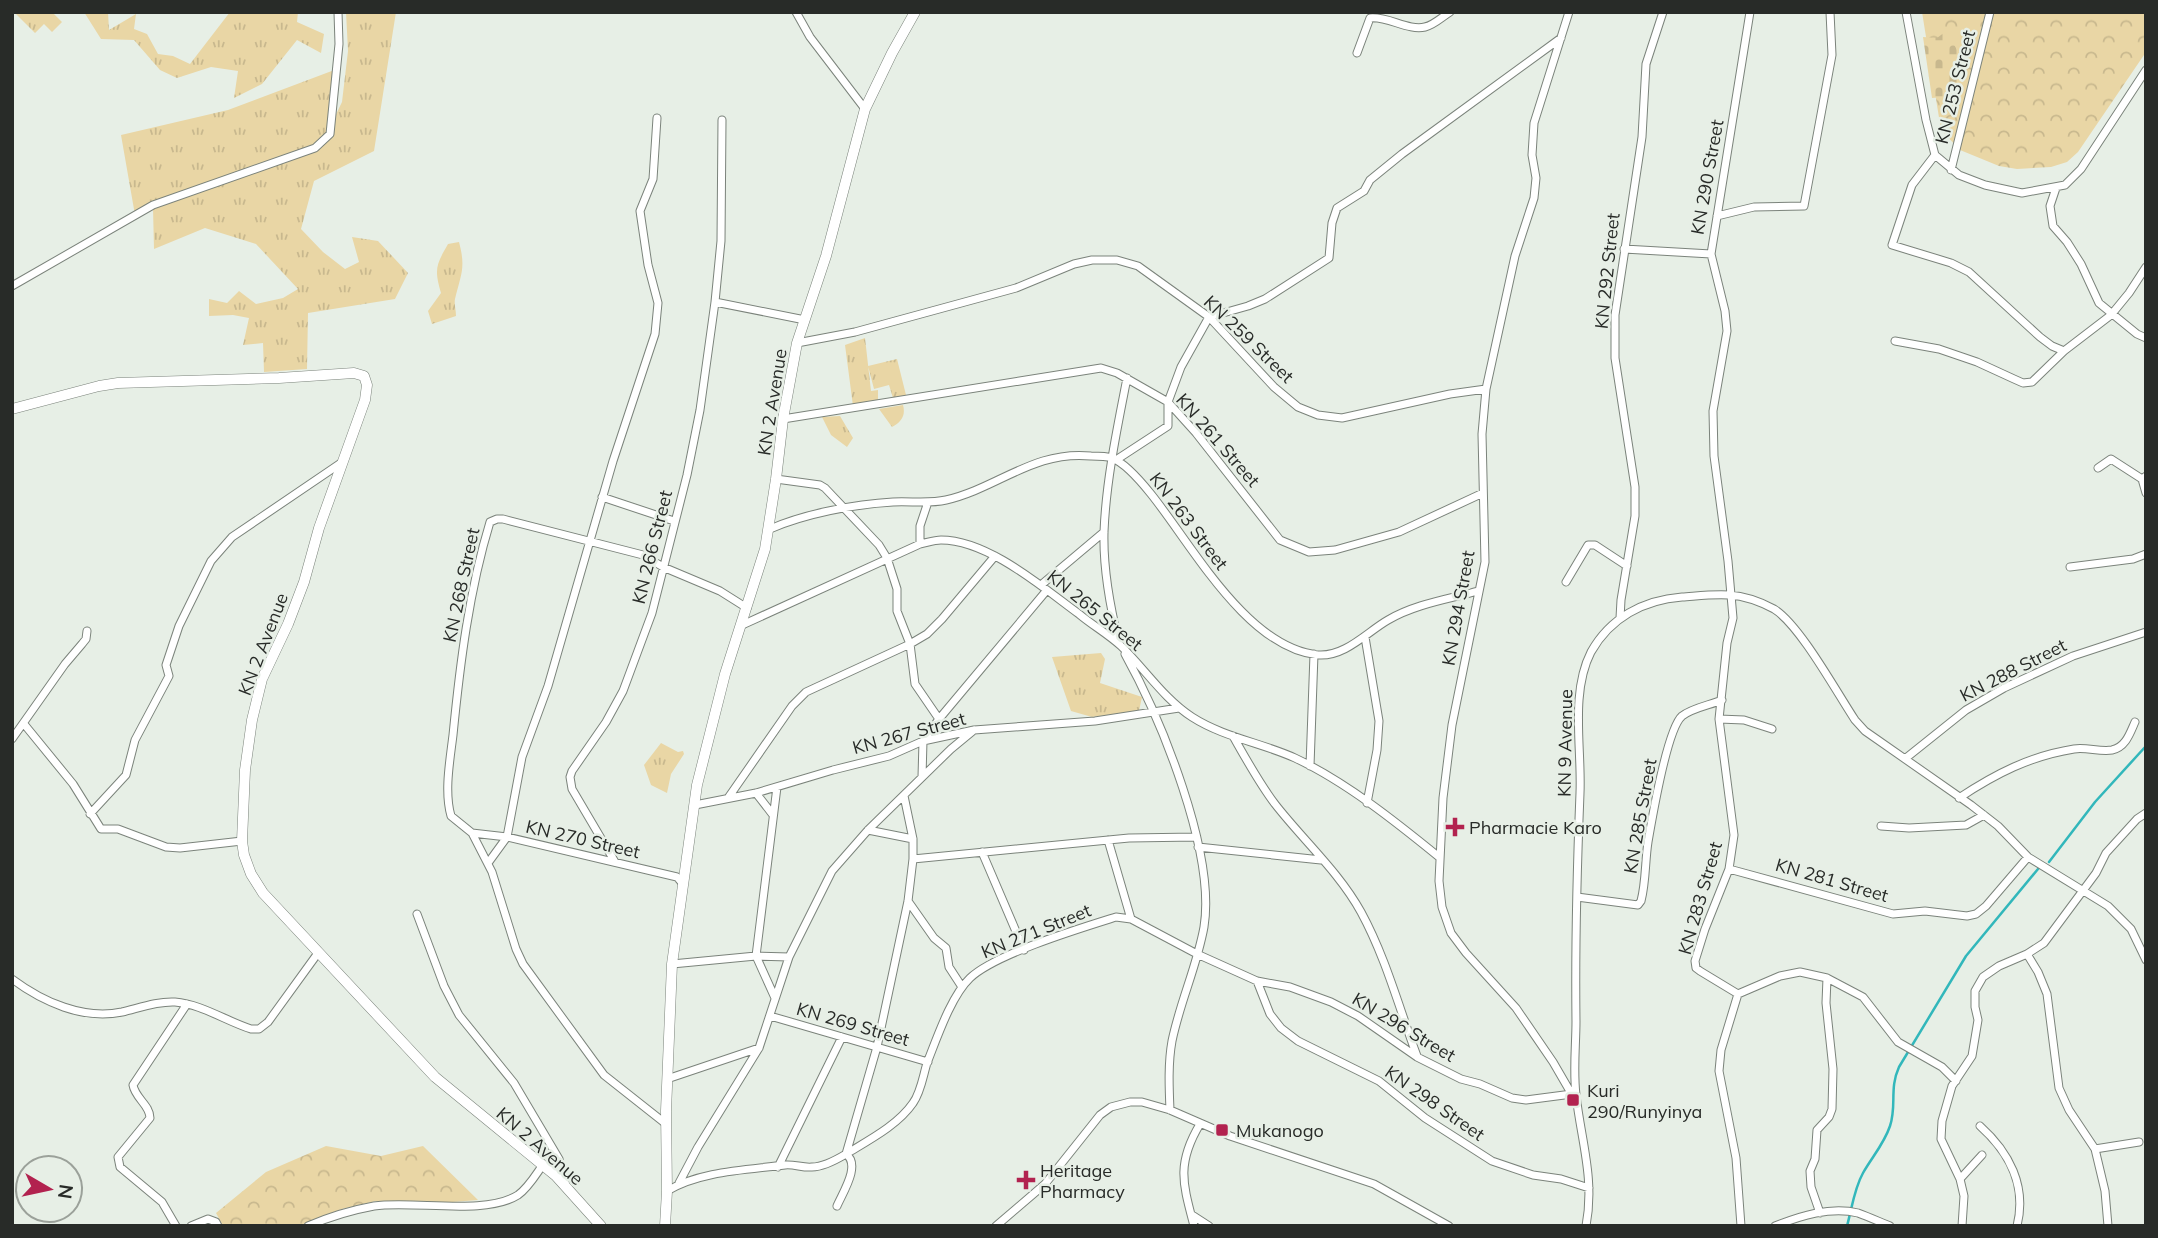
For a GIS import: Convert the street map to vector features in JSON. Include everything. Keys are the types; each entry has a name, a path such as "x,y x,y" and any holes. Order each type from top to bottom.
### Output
{"main road":[{"name":"KN 2 Avenue","path":"665,1226 672,964 697,785 740,626 770,529 783,419 797,343 825,256 865,109 892,52 915,12"},
{"name":"KN 2 Avenue","path":"12,409 118,383 354,373 363,376 367,385 366,392 300,592 262,679 252,720 245,770 242,841 244,855 251,874 263,892 435,1077 566,1186 601,1226"}],"street":[{"path":"12,286 153,205 323,143 330,134 333,114 339,44 338,12"},
{"path":"796,12 810,37 865,109"},
{"path":"1357,53 1370,18 1420,27 1431,25 1450,12"},
{"name":"KN 294 Street","path":"1569,12 1534,123 1534,198 1509,281 1486,389 1482,434 1486,541 1452,725 1439,857 1442,907 1451,933 1516,1007 1574,1094"},
{"name":"KN 292 Street","path":"1620,618 1634,526 1634,487 1615,358 1615,315 1642,136 1646,64 1662,12"},
{"name":"KN 290 Street","path":"1730,595 1714,456 1713,411 1727,331 1725,311 1711,254 1750,12"},
{"path":"1717,216 1754,207 1804,206 1832,55 1830,12"},
{"path":"1906,12 1935,155 1951,170 1985,185 2022,193 2065,184 2081,169 2146,70"},
{"name":"KN 253 Street","path":"1951,170 1990,12"},
{"path":"770,529 795,518 846,509 894,502 928,502 960,496 1045,459 1078,454 1114,459 1164,430 1168,426 1168,402 1181,367 1209,317 1265,299 1329,258 1332,223 1337,208 1364,191 1370,180 1402,153 1561,38"},
{"path":"488,863 507,837 522,757 548,686 602,497 656,334 658,303 640,211 653,179 657,118"},
{"name":"KN 266 Street","path":"615,862 572,789 570,777 623,691 652,613 687,475 700,410 715,302 721,241 722,120"},
{"path":"1935,155 1912,186 1892,244 1951,263 1969,272 2040,337 2064,351"},
{"path":"2056,188 2050,205 2053,226 2081,264 2099,303 2111,315 2146,338"},
{"path":"1623,249 1711,254"},
{"name":"KN 259 Street","path":"797,343 855,332 1016,288 1074,264 1092,260 1117,260 1138,266 1209,317 1274,387 1298,407 1318,415 1342,418 1450,394 1486,389"},
{"path":"1895,341 1952,353 2023,383 2032,382 2064,351 2111,315 2146,267"},
{"path":"715,302 805,320"},
{"name":"KN 261 Street","path":"783,419 1101,368 1127,378 1168,402 1196,433 1280,540 1309,552 1335,551 1399,532 1483,493"},
{"path":"1127,378 1104,532 1110,607 1119,645 1138,677 1182,789 1205,875 1204,927 1172,1042 1169,1067 1170,1110"},
{"path":"2098,468 2111,458 2144,478 2146,493"},
{"name":"KN 263 Street","path":"1114,459 1145,487 1204,570 1234,602 1278,642 1298,651 1314,654"},
{"path":"90,814 126,775 135,740 169,676 166,665 179,626 211,561 232,537 341,463"},
{"path":"776,479 820,485 880,545 897,589 897,611 910,644 915,684 939,719"},
{"path":"602,497 674,521"},
{"path":"920,544 919,526 928,502"},
{"name":"KN 268 Street","path":"472,833 451,816 450,762 460,664 490,522 503,519 643,555 663,567 720,591 747,608"},
{"path":"922,778 923,741 939,719 1044,588 1104,532"},
{"name":"KN 265 Street","path":"740,626 920,544 941,540 960,544 995,556 1044,588 1119,645 1179,708 1209,727 1293,757 1310,766 1367,803 1439,857"},
{"path":"1566,582 1588,545 1595,545 1627,566"},
{"path":"2070,567 2133,559 2146,554"},
{"path":"728,798 792,706 806,692 927,634 995,556"},
{"path":"1310,766 1314,654 1333,654 1365,637 1388,620 1416,608 1478,591"},
{"name":"KN 9 Avenue","path":"1586,1226 1589,1188 1585,1141 1574,1094 1574,945 1581,679 1591,652 1605,632 1620,618 1652,601 1730,595 1750,599 1775,610 1791,623 1855,720 1874,737 1998,826 2028,857 2108,906 2121,917 2141,945 2146,960"},
{"name":"KN 283 Street","path":"1730,595 1733,618 1727,643 1719,719 1734,835 1729,869 1695,961 1696,968 1738,994"},
{"path":"12,739 86,639 87,631"},
{"name":"KN 288 Street","path":"1906,758 1966,710 2004,688 2073,656 2146,632"},
{"path":"1365,637 1379,721 1377,750 1367,803"},
{"name":"KN 285 Street","path":"1577,897 1638,905 1641,901 1648,841 1663,768 1677,721 1684,714 1722,700"},
{"name":"KN 267 Street","path":"695,805 756,793 889,756 923,741 974,730 1095,722 1179,708"},
{"path":"1719,719 1744,720 1772,729"},
{"path":"1959,798 1993,775 2029,760 2077,748 2113,750 2128,740 2135,722"},
{"path":"24,724 73,784 101,829 118,829 166,846 191,849 242,841"},
{"path":"679,1183 759,1048 789,957 832,871 868,830 974,730"},
{"path":"1232,736 1275,803 1361,911 1386,966 1417,1057"},
{"path":"776,999 756,956 777,787"},
{"path":"756,793 773,815"},
{"path":"837,1206 851,1172 853,1163 846,1154 877,1047 908,901 913,839 904,796"},
{"path":"1962,1226 1964,1196 1941,1139 1946,1102 1972,1056 1978,1020 1975,991 1983,977 1998,966 2036,950 2053,932 2096,873 2106,853 2137,819 2146,813"},
{"path":"1881,826 1909,828 1966,825 1984,816"},
{"path":"868,830 913,839"},
{"path":"472,833 488,863 523,964 604,1075 666,1124"},
{"name":"KN 270 Street","path":"472,833 507,837 615,862 677,877 683,884"},
{"path":"913,859 1108,840 1196,836"},
{"path":"1108,840 1131,919 1197,954 1257,981"},
{"path":"1198,847 1322,860"},
{"path":"982,852 1024,950"},
{"name":"KN 281 Street","path":"1729,869 1893,914 1925,911 1967,916 1976,914 1986,906 2028,857"},
{"path":"908,901 934,938 948,951 949,967 962,987"},
{"path":"417,914 458,1015 514,1083 556,1152 566,1186"},
{"name":"KN 271 Street","path":"667,1191 679,1183 719,1174 788,1165 813,1167 846,1154 905,1113 915,1100 952,1004 972,976 1024,950 1116,917 1131,919"},
{"path":"12,979 44,999 87,1014 119,1013 164,1002 187,1004 251,1029 259,1029 268,1022 318,953"},
{"path":"2027,954 2039,972 2047,994 2059,1088 2069,1110 2095,1149 2105,1191 2108,1226"},
{"path":"672,964 756,956 789,957"},
{"path":"1741,1226 1736,1158 1719,1071 1721,1050 1738,994 1780,976 1800,972 1827,978 1863,997 1898,1042 1942,1067 1956,1081"},
{"path":"1820,1213 1811,1187 1810,1171 1815,1159 1818,1129 1829,1117 1832,1109 1833,1069 1826,1003 1827,978"},
{"name":"KN 296 Street","path":"1257,981 1290,987 1331,1002 1358,1016 1417,1057 1461,1079 1512,1098 1526,1100 1574,1094"},
{"name":"KN 298 Street","path":"1257,981 1270,1014 1297,1041 1385,1086 1425,1118 1492,1161 1533,1175 1561,1179 1589,1188"},
{"path":"176,1226 162,1202 120,1167 118,1157 146,1123 150,1114 134,1092 133,1085 187,1004"},
{"name":"KN 269 Street","path":"770,1016 928,1062"},
{"path":"778,1167 842,1037"},
{"path":"667,1079 759,1048"},
{"path":"996,1226 1045,1184 1088,1129 1111,1107 1130,1102 1142,1102 1170,1110 1200,1124 1374,1184 1449,1226"},
{"path":"1195,1226 1183,1183 1182,1168 1187,1148 1200,1124"},
{"path":"1980,1126 1999,1144 2011,1168 2021,1202 2017,1226"},
{"path":"2095,1149 2139,1142"},
{"path":"1959,1179 1982,1155"},
{"path":"308,1226 376,1206 473,1205 507,1200 519,1195 542,1166"},
{"path":"1775,1226 1807,1214 1846,1211 1890,1226"},
{"path":"1192,1215 1209,1226"},
{"path":"191,1226 208,1219 216,1222 218,1226"}],"green space":[{"path":"14,12 52,12 62,22 52,32 44,24 35,33"},
{"path":"84,12 108,12 109,30 136,14 134,29 147,34 158,54 173,56 190,64 230,12 298,12 297,22 324,34 321,53 297,40 262,84 234,98 238,71 211,67 177,78 160,70 134,40 101,39"},
{"path":"346,12 396,12 374,151 314,181 301,229 323,252 345,269 359,262 352,237 378,241 408,273 395,299 308,313 307,369 264,372 263,343 243,345 249,318 233,315 209,316 209,299 227,303 239,291 256,304 283,298 298,289 256,244 205,228 154,249 153,208 135,215 121,135 228,110 337,69 334,104 325,137 342,102 348,51"},
{"path":"1922,12 2146,12 2146,52 2078,152 2067,162 2051,167 2017,169 1999,166 1960,150 1941,130"},
{"path":"1945,32 1965,67 1961,87 1954,96 1932,98 1923,37 1937,38"},
{"path":"459,242 462,265 455,301 456,316 432,324 428,311 441,293 437,278 439,262 448,244"},
{"path":"865,338 871,391 878,390 878,401 853,406 845,345"},
{"path":"897,359 906,395 893,398 889,385 874,389 868,366"},
{"path":"903,405 902,418 892,427 879,409"},
{"path":"840,416 853,438 847,447 831,435 822,417"},
{"path":"1101,653 1105,659 1100,683 1142,697 1139,711 1092,717 1071,711 1052,657"},
{"path":"661,743 678,752 683,751 684,754 671,774 667,793 651,785 644,765"},
{"path":"326,1146 381,1156 423,1146 478,1200 402,1206 376,1201 342,1209 298,1226 223,1226 216,1213 266,1172"}],"waterway":[{"path":"2049,862 2095,802 2146,746"},
{"path":"1847,1226 1860,1179 1890,1126 1894,1083 1899,1067 1966,956 2038,869"}],"place":[{"name":"Pharmacie Karo","path":"1455,827"},
{"name":"Kuri 290/Runyinya","path":"1573,1100"},
{"name":"Mukanogo","path":"1222,1130"},
{"name":"Heritage Pharmacy","path":"1026,1180"}]}
